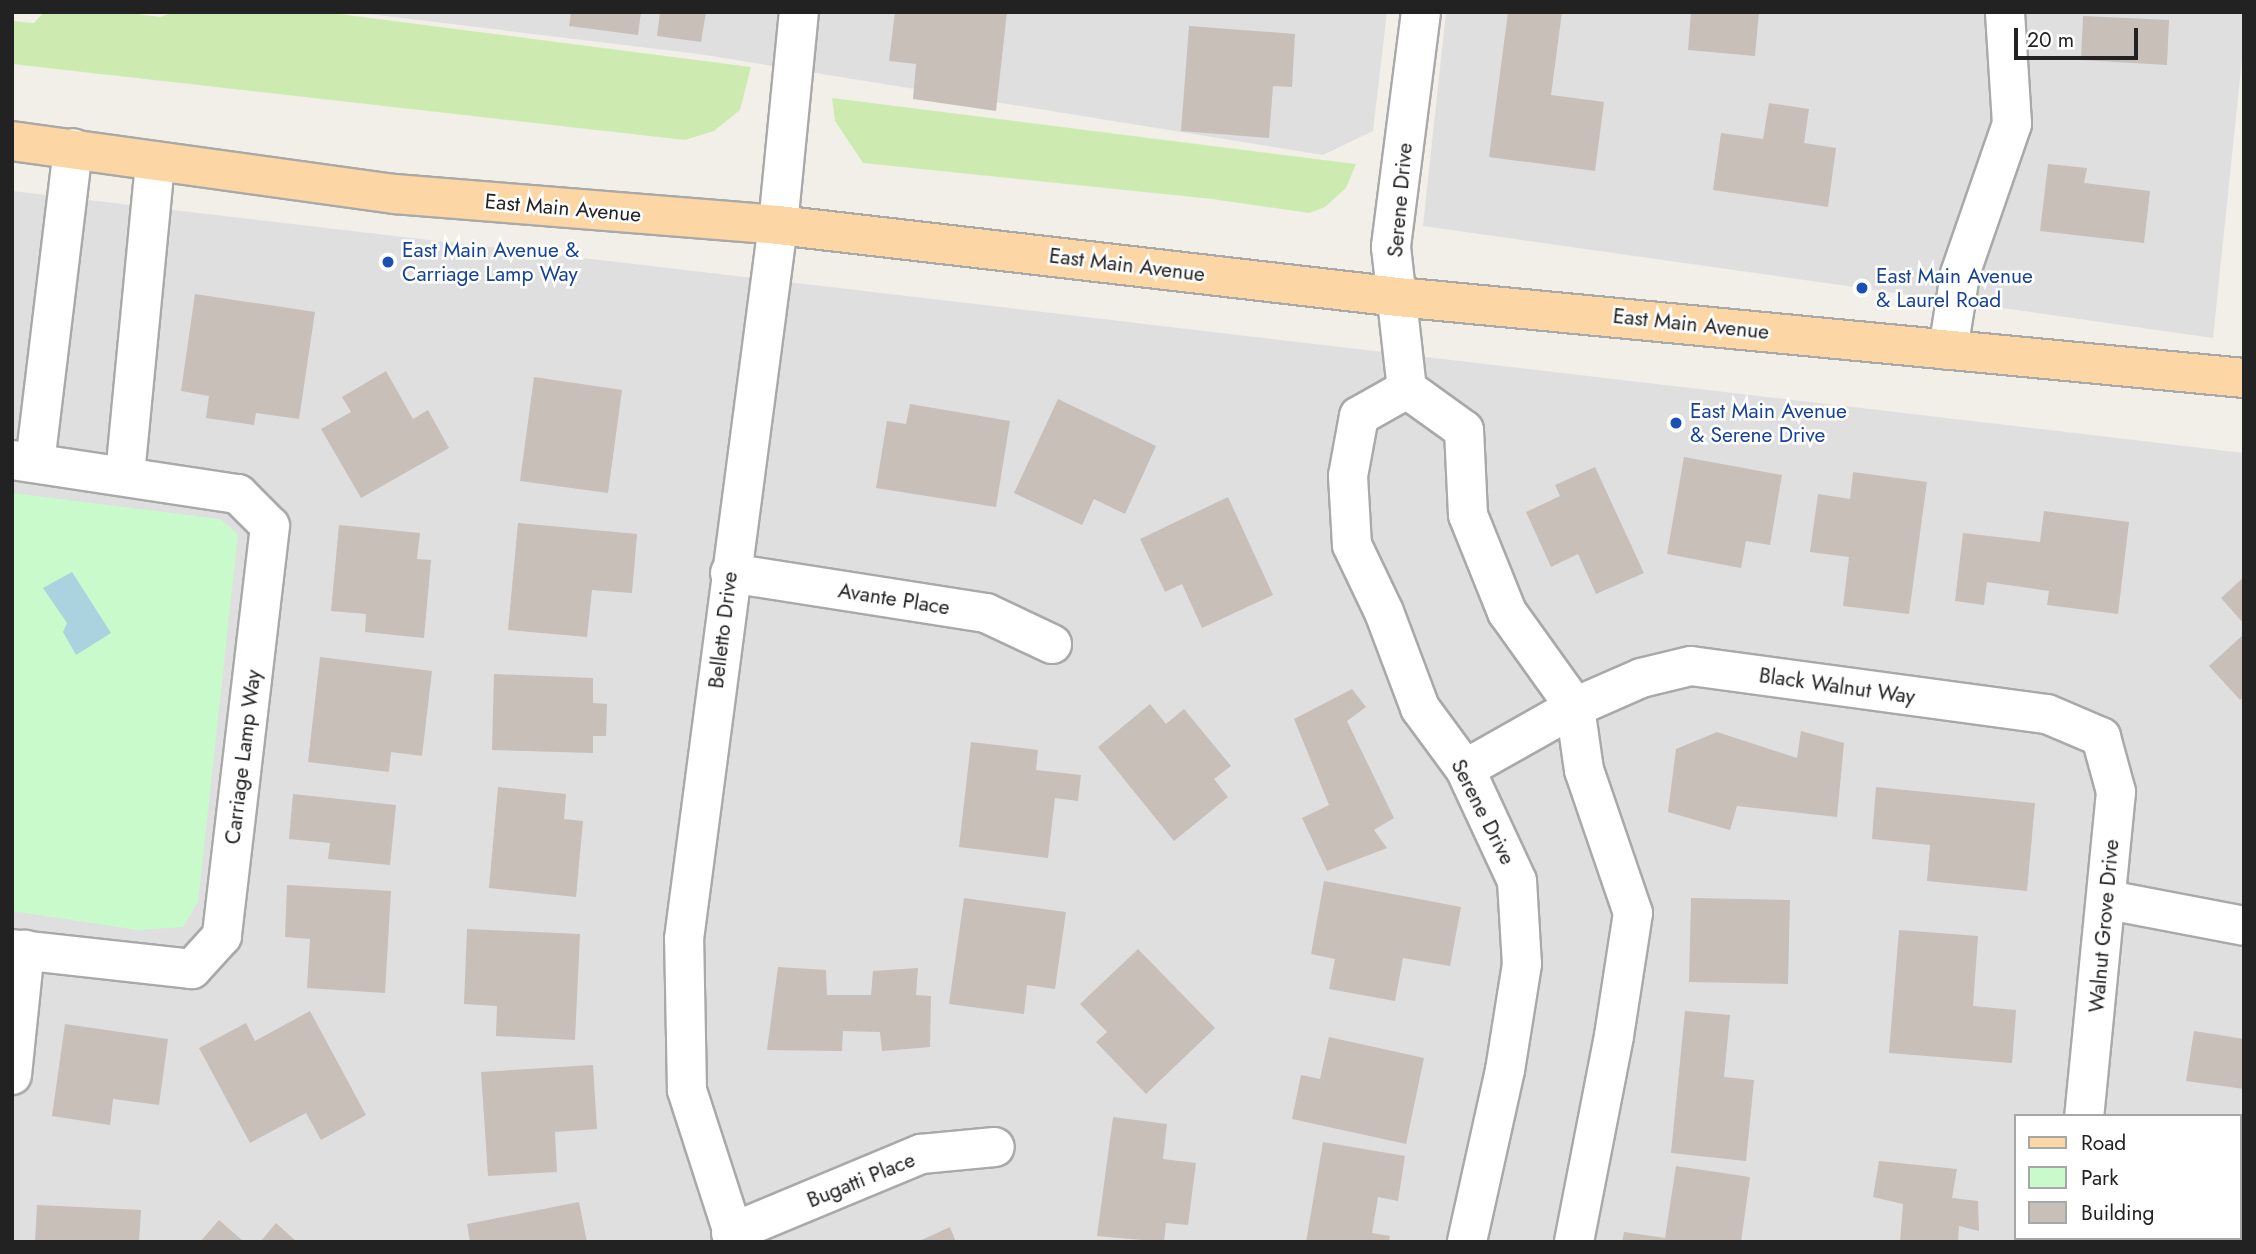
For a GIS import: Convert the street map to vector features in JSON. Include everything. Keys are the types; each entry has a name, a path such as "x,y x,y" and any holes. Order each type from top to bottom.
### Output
{"main road":[{"name":"East Main Avenue","path":"12,141 395,194 778,225 1398,297 2244,378"}],"street":[{"name":"Belletto Drive","path":"734,1237 687,1090 684,939 730,573 778,225 799,12"},
{"name":"Serene Drive","path":"1421,12 1391,247 1407,389 1359,416 1348,476 1352,545 1384,612 1420,709 1465,769 1517,881 1522,964 1505,1070 1467,1242"},
{"path":"1948,349 1960,274 2012,124 2004,12"},
{"name":"Carriage Lamp Way","path":"12,1075 19,950 192,969 222,936 270,527 239,494 24,461 73,148"},
{"path":"125,475 155,161"},
{"path":"1407,389 1464,430 1468,515 1507,612 1575,707 1584,770 1633,913 1614,1036 1574,1242"},
{"name":"Avante Place","path":"730,573 986,613 1052,644"},
{"name":"Black Walnut Way","path":"1465,769 1575,707 1641,678 1691,666 2047,714 2101,737"},
{"name":"Walnut Grove Drive","path":"2084,1114 2108,900 2116,792 2101,737"},
{"path":"2108,900 2244,926"},
{"name":"Bugatti Place","path":"734,1237 922,1154 995,1147"}],"shaded area":[{"path":"352,12 1387,12 1373,131 1323,155 699,54"},
{"path":"1446,12 2244,12 2244,40 2213,338 1423,226"},
{"path":"12,191 2244,453 2244,1242 12,1242"}],"green space":[{"path":"44,12 123,12 160,17 174,12 324,12 751,67 740,110 714,131 685,140 12,64 12,21 34,23"},
{"path":"832,98 1356,164 1346,188 1325,207 1309,213 1212,199 863,163 835,121"},
{"path":"12,493 220,519 238,534 198,902 183,927 138,930 12,911"}],"water":[{"path":"72,572 111,633 76,655 63,632 67,623 43,588"}],"building":[{"path":"571,12 641,12 638,35 569,26"},
{"path":"660,12 706,12 701,42 657,36"},
{"path":"895,12 1007,12 996,111 913,99 916,64 889,61"},
{"path":"1508,12 1562,12 1551,95 1604,102 1595,171 1489,157"},
{"path":"1691,12 1759,12 1755,56 1688,50"},
{"path":"2083,16 2169,20 2167,65 2081,60"},
{"path":"1189,26 1295,34 1292,87 1273,86 1269,138 1181,131"},
{"path":"1769,103 1809,109 1804,143 1836,148 1828,207 1713,190 1721,133 1763,139"},
{"path":"2048,164 2087,168 2084,183 2150,191 2144,243 2040,231"},
{"path":"195,294 315,312 299,419 256,413 254,425 206,418 209,396 181,391"},
{"path":"386,371 413,419 428,410 449,448 361,498 321,429 351,412 342,397"},
{"path":"534,377 622,390 608,493 520,481"},
{"path":"1058,399 1156,446 1125,514 1094,499 1082,525 1014,493"},
{"path":"910,404 1010,421 996,507 876,488 887,421 906,424"},
{"path":"1684,457 1782,475 1770,545 1746,541 1741,568 1667,554"},
{"path":"1595,467 1644,573 1596,594 1578,554 1551,567 1526,512 1560,496 1555,485"},
{"path":"1853,472 1927,482 1909,614 1843,606 1849,557 1810,552 1818,494 1850,499"},
{"path":"1228,497 1273,595 1202,628 1182,584 1165,592 1140,539"},
{"path":"2044,511 2129,522 2118,614 2047,605 2049,591 1987,582 1984,605 1955,601 1963,533 2040,542"},
{"path":"518,523 637,534 632,593 592,590 587,637 508,630"},
{"path":"339,525 420,533 417,559 431,560 424,638 365,632 366,614 331,611"},
{"path":"2244,577 2244,624 2221,598"},
{"path":"2244,634 2244,697 2240,700 2209,666"},
{"path":"320,657 432,671 422,756 391,752 389,772 308,762"},
{"path":"494,674 593,678 593,703 607,704 606,736 593,736 593,753 492,750"},
{"path":"1352,689 1366,707 1347,721 1394,818 1374,830 1387,848 1327,871 1302,818 1329,805 1294,719"},
{"path":"1150,704 1166,724 1184,709 1231,766 1214,779 1228,797 1174,841 1098,747"},
{"path":"1801,731 1844,743 1837,817 1737,806 1730,830 1668,812 1676,749 1717,732 1797,758"},
{"path":"971,742 1038,750 1036,770 1081,775 1078,801 1055,798 1048,858 959,847"},
{"path":"498,787 566,794 564,819 583,821 576,897 489,888"},
{"path":"1876,787 2035,803 2027,891 1927,881 1930,845 1872,839"},
{"path":"293,794 396,805 390,865 328,859 330,843 289,839"},
{"path":"1324,881 1461,907 1450,966 1403,958 1395,1001 1329,989 1335,959 1311,954"},
{"path":"287,885 391,891 385,993 307,988 310,939 285,937"},
{"path":"964,898 1066,912 1055,989 1027,985 1024,1014 949,1004"},
{"path":"1691,898 1790,900 1788,984 1689,982"},
{"path":"467,929 580,934 575,1040 496,1036 497,1006 464,1004"},
{"path":"1899,930 1978,936 1973,1006 2016,1010 2012,1063 1889,1053"},
{"path":"1138,949 1215,1028 1146,1094 1096,1042 1107,1032 1080,1004"},
{"path":"778,967 826,970 827,995 871,995 873,971 918,968 916,995 931,996 930,1047 882,1051 880,1032 843,1031 842,1051 767,1050"},
{"path":"310,1011 366,1115 321,1140 306,1113 250,1143 199,1048 246,1023 255,1041"},
{"path":"1685,1011 1730,1015 1724,1077 1754,1080 1746,1161 1671,1153"},
{"path":"65,1024 168,1039 159,1105 113,1099 110,1125 52,1116"},
{"path":"2194,1031 2244,1039 2244,1089 2186,1081"},
{"path":"1329,1037 1424,1058 1406,1144 1292,1119 1301,1075 1320,1079"},
{"path":"593,1065 597,1129 555,1132 557,1172 488,1176 481,1072"},
{"path":"1113,1117 1167,1124 1163,1159 1196,1163 1188,1225 1166,1223 1164,1242 1097,1236"},
{"path":"1323,1142 1405,1156 1398,1201 1378,1197 1372,1233 1390,1236 1389,1242 1306,1242"},
{"path":"1879,1161 1957,1169 1952,1198 1978,1201 1979,1231 1959,1226 1958,1242 1900,1242 1903,1204 1873,1197"},
{"path":"1676,1166 1750,1177 1741,1242 1622,1242 1624,1232 1665,1238"},
{"path":"579,1202 587,1242 470,1242 467,1224"},
{"path":"37,1205 141,1210 139,1242 35,1242"},
{"path":"219,1220 244,1242 200,1242"},
{"path":"276,1223 297,1242 260,1242"},
{"path":"950,1227 956,1242 917,1242"}],"place":[{"name":"East Main Avenue & Carriage Lamp Way","path":"388,262"},
{"name":"East Main Avenue & Laurel Road","path":"1862,288"},
{"name":"East Main Avenue & Serene Drive","path":"1676,423"}]}
